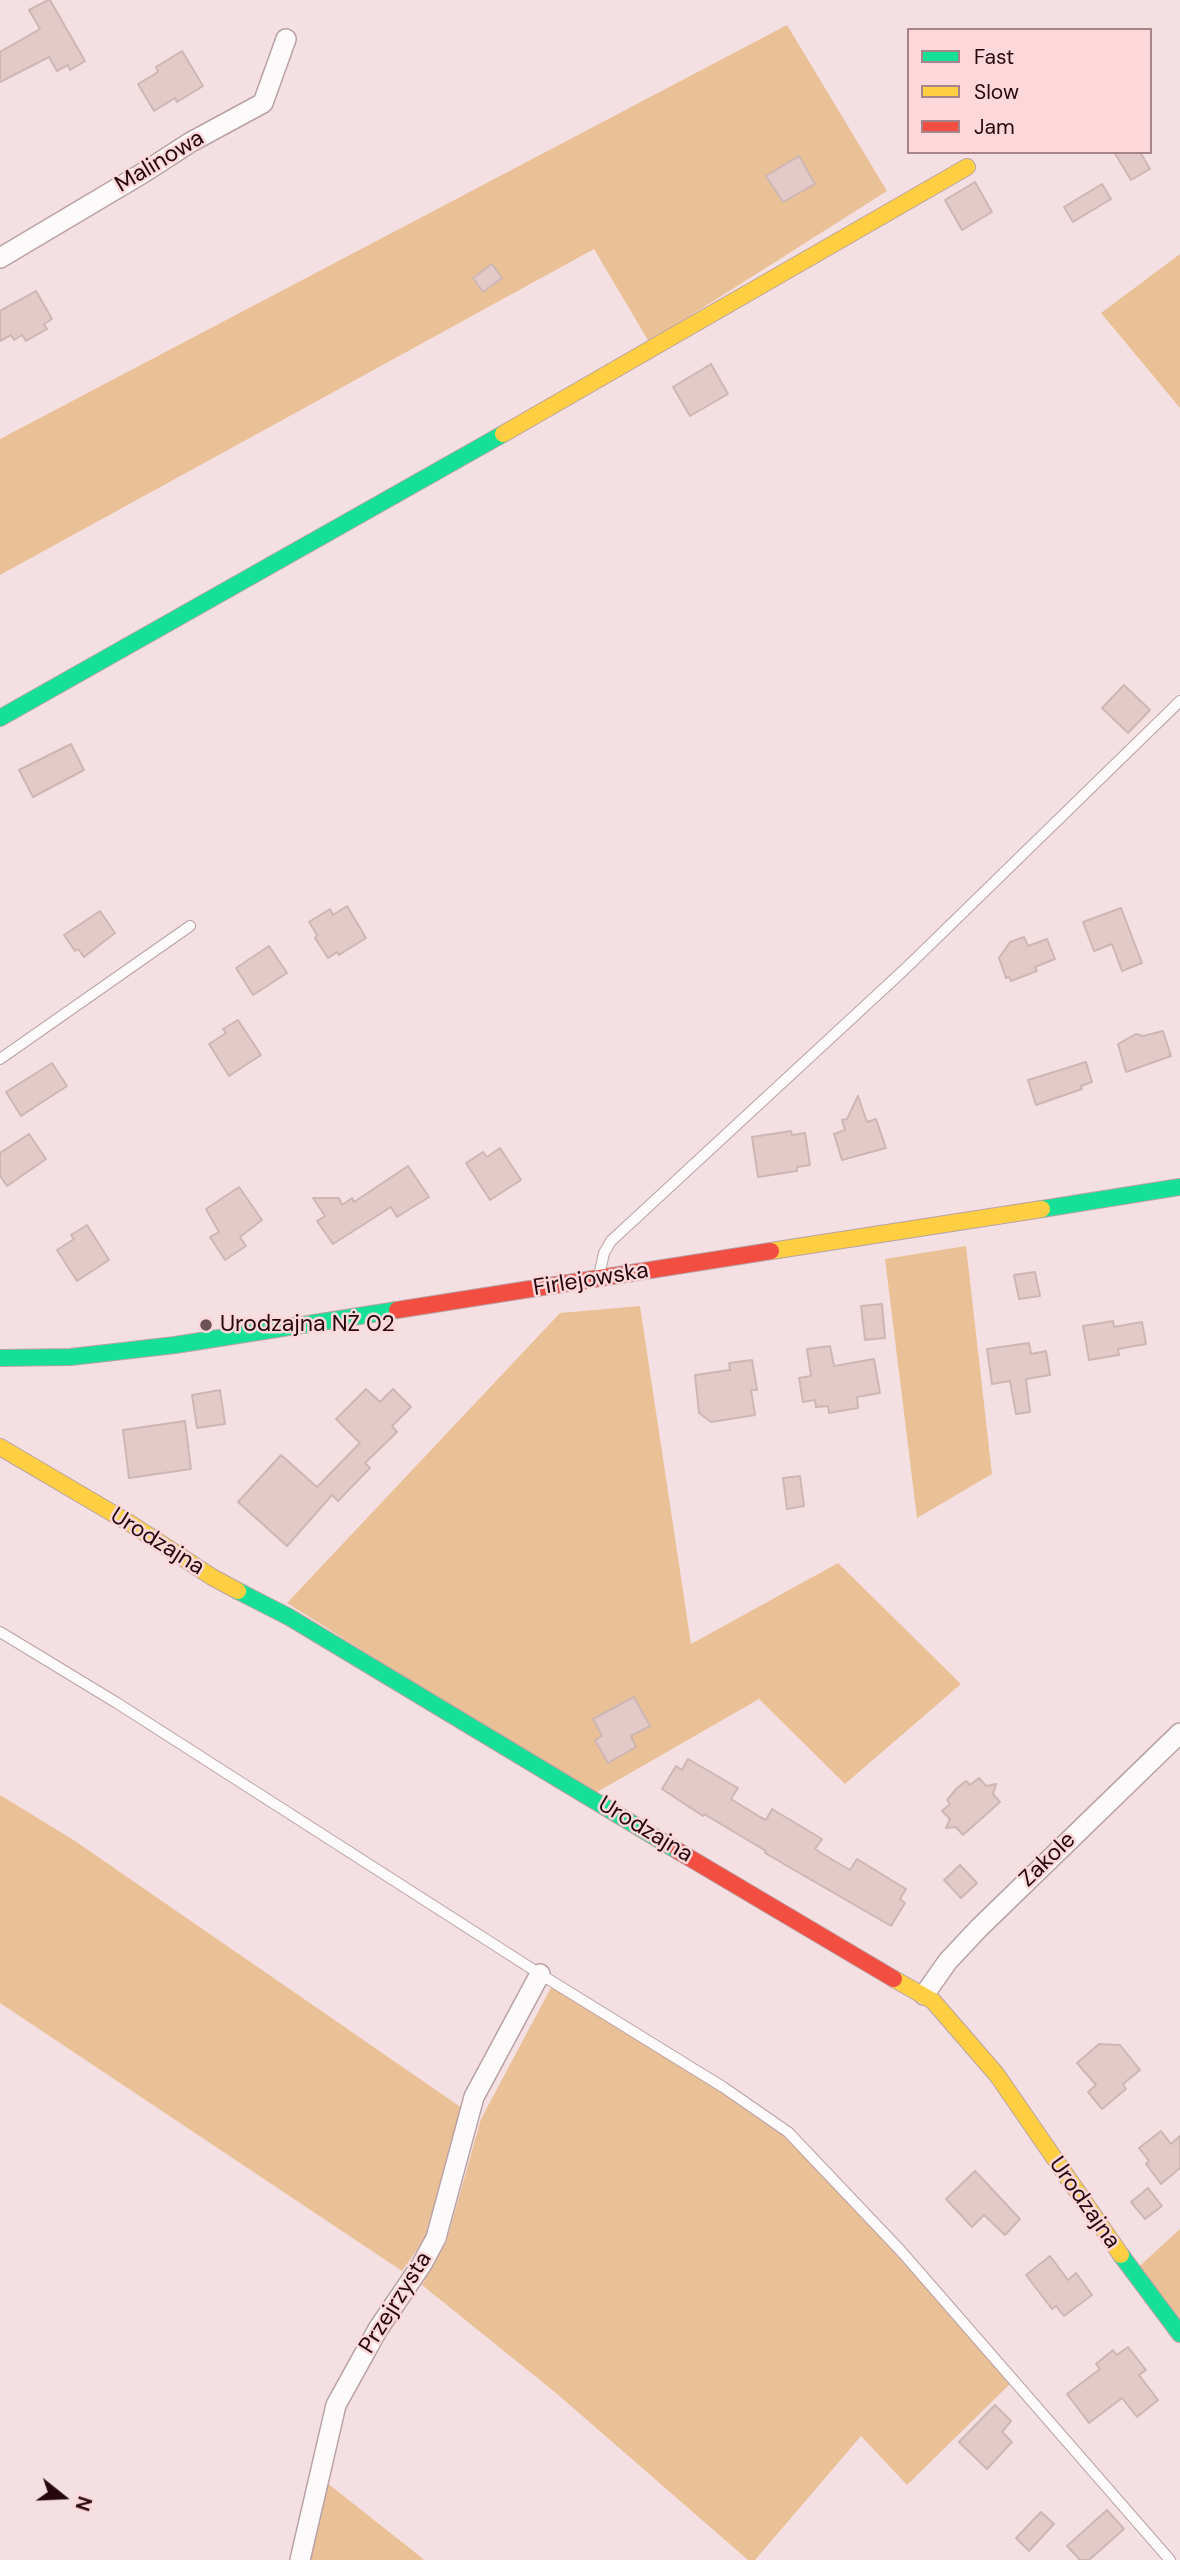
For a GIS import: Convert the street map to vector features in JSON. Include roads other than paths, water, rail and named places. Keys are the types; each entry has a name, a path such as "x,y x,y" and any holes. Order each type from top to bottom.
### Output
{"street":[{"name":"Malinowa","path":"0,258 191,142 263,103 286,39"},
{"path":"0,718 389,500 967,167"},
{"name":"Firlejowska","path":"0,1358 71,1357 176,1345 1180,1187"},
{"name":"Urodzajna","path":"0,1447 131,1524 212,1577 289,1617 940,2007 997,2075 1133,2272 1180,2334"},
{"name":"Zakole","path":"924,1995 948,1961 979,1928 1180,1733"},
{"name":"Przejrzysta","path":"300,2560 336,2405 377,2329 422,2264 436,2238 474,2097 540,1974"}],"lane":[{"path":"599,1279 600,1264 611,1241 905,969 1180,701"},
{"path":"0,1059 190,926"},
{"path":"0,1632 723,2087 788,2132 901,2251 1170,2560"}],"place":[{"name":"Urodzajna NŻ 02","path":"206,1325"}]}
